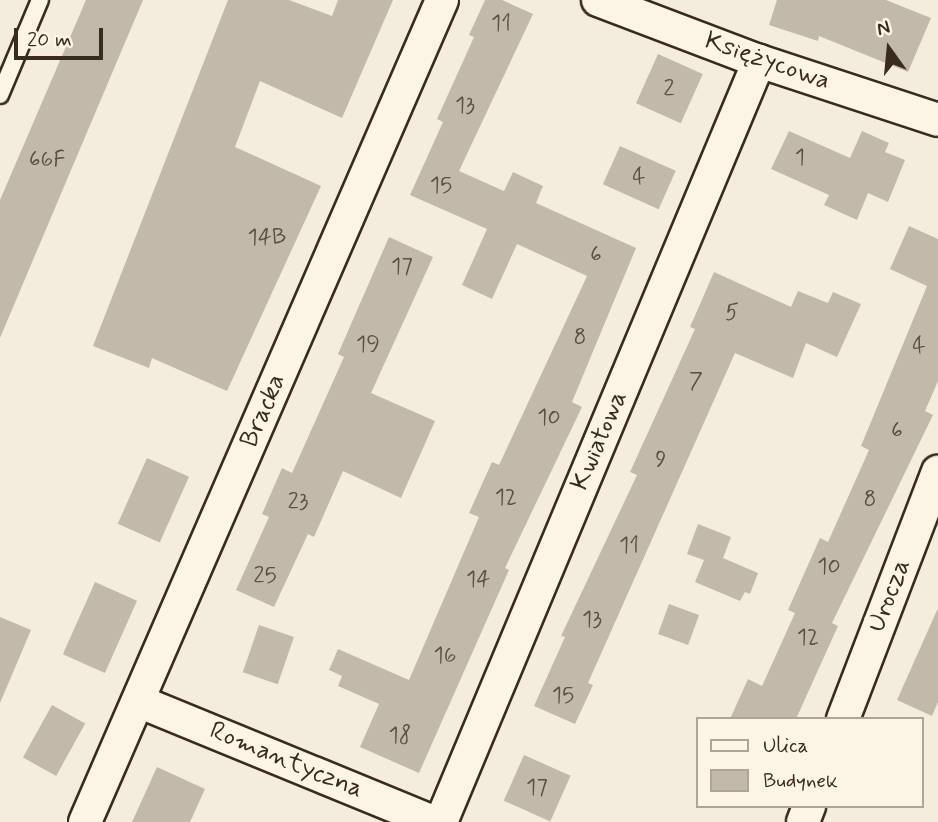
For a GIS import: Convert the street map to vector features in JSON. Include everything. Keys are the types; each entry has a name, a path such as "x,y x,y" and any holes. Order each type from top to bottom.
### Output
{"street":[{"name":"Bracka","path":"85,822 442,0"},
{"name":"Księżycowa","path":"598,0 759,61 938,120"},
{"name":"Kwiatowa","path":"441,822 759,61"},
{"name":"Urocza","path":"844,717 938,472"},
{"name":"Romantyczna","path":"138,701 433,822"}],"lane":[{"path":"0,95 40,0"}],"building":[{"path":"86,0 143,0 0,338 0,200"},
{"path":"228,0 289,0 332,16 338,0 393,0 342,118 260,81 235,147 321,186 227,391 152,358 149,368 93,346"},
{"path":"485,0 502,0 533,14 459,171 504,191 513,172 543,186 536,203 636,248 572,402 582,407 505,568 509,570 419,773 360,747 379,704 338,686 342,676 329,670 338,649 409,680 479,517 469,513 492,462 499,465 587,276 517,244 492,299 462,285 487,229 410,195 443,122 437,119 474,37 469,35"},
{"path":"777,0 886,0 931,18 908,72 819,36 818,41 769,25"},
{"path":"658,54 703,74 681,123 636,103"},
{"path":"789,131 850,158 862,131 889,143 885,152 905,160 888,202 868,193 857,220 824,205 829,195 771,169"},
{"path":"620,146 676,171 659,209 603,184"},
{"path":"909,226 938,239 938,381 925,411 933,415 832,623 838,626 797,717 731,717 748,679 762,686 795,613 788,610 820,538 828,542 869,450 861,446 927,286 890,269"},
{"path":"389,237 433,257 371,393 435,421 401,498 343,471 314,537 308,534 274,607 236,590 269,517 262,514 282,468 292,473 344,357 338,354"},
{"path":"714,272 791,307 798,291 828,303 833,292 861,304 837,357 806,343 793,378 735,353 588,683 593,685 575,724 534,706 565,637 561,636 637,475 630,472 695,329 690,327"},
{"path":"147,458 189,477 160,542 118,524"},
{"path":"698,524 731,537 723,558 758,573 750,594 745,592 740,601 695,582 704,560 687,554"},
{"path":"95,582 137,601 105,673 63,654"},
{"path":"669,604 699,615 688,645 658,634"},
{"path":"938,608 938,702 932,716 897,700"},
{"path":"0,617 31,630 0,703"},
{"path":"259,625 294,637 278,684 243,672"},
{"path":"52,705 85,723 56,776 23,757"},
{"path":"524,755 571,776 550,821 504,801"},
{"path":"157,767 205,789 190,822 132,822"}]}
